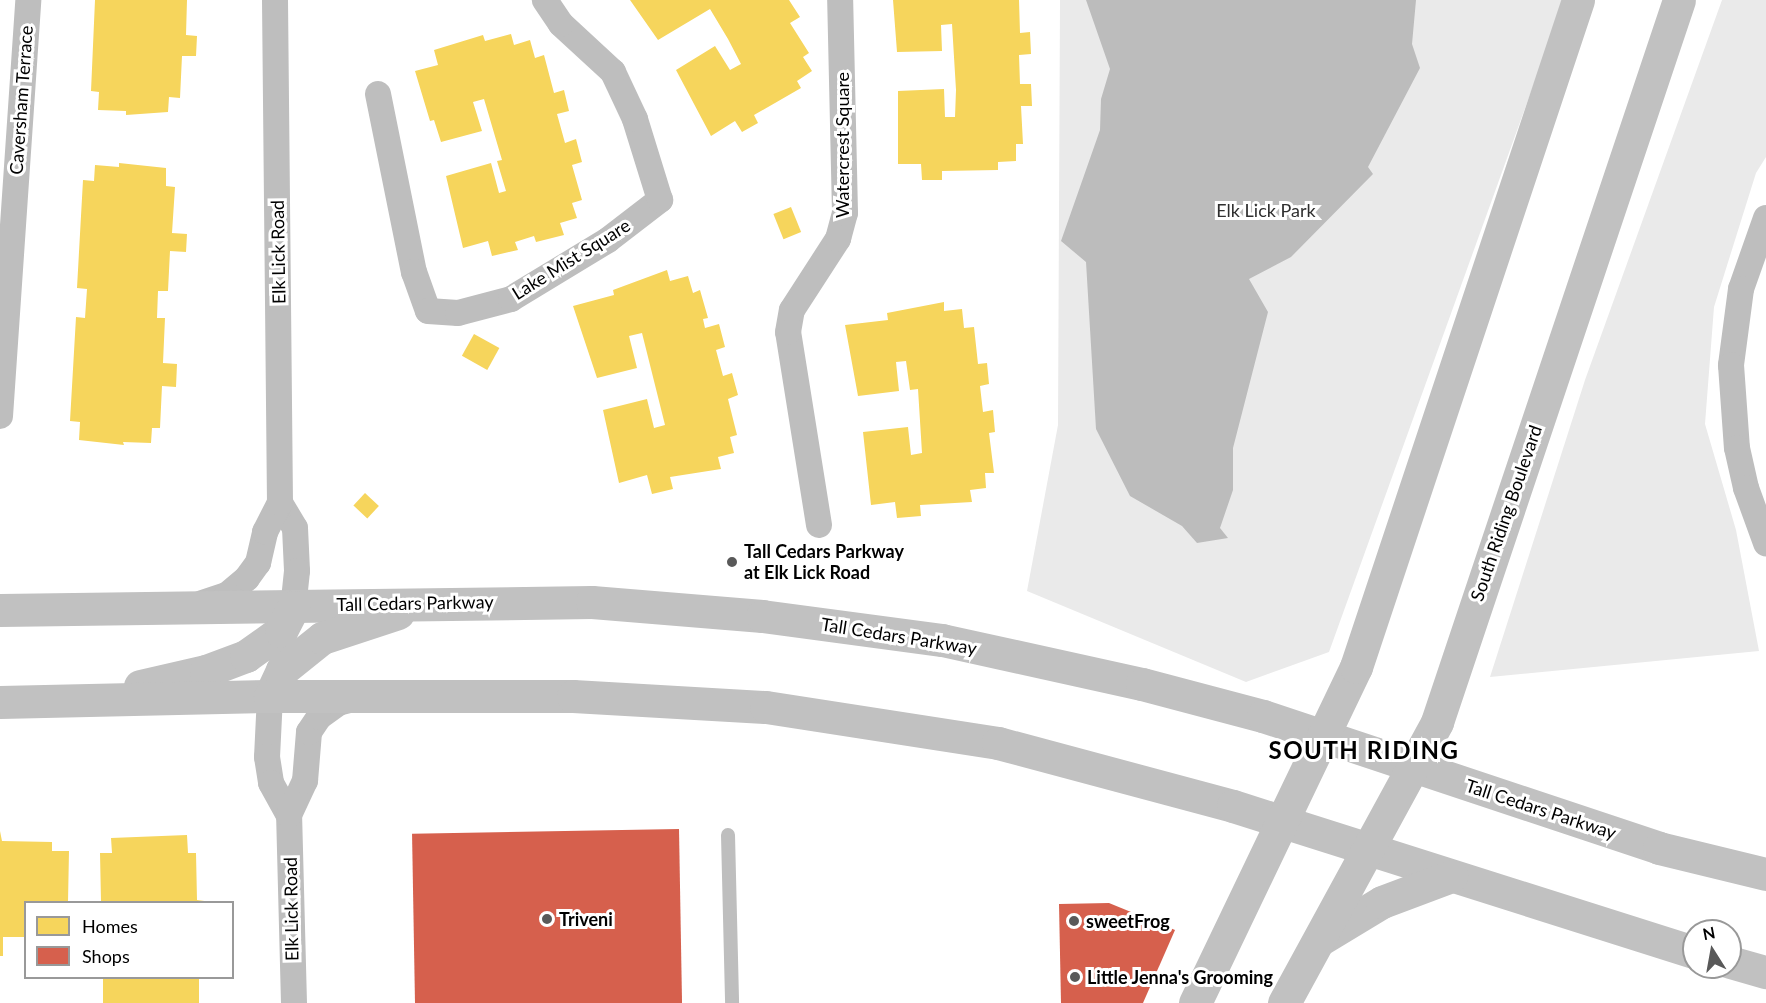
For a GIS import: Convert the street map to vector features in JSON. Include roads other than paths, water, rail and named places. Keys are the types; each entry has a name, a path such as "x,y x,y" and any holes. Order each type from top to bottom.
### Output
{"main road":[{"path":"1195,1003 1236,915 1325,737 1356,667 1578,0"},
{"name":"South Riding Boulevard","path":"1284,1003 1437,722 1679,0"},
{"path":"270,696 282,670 322,638 380,622 423,602"},
{"name":"Tall Cedars Parkway","path":"0,610 293,607 423,602 602,603 762,616 942,640 1142,684 1325,737 1659,848 1766,874"},
{"path":"105,700 142,685 206,672 246,656 281,632 293,607"},
{"path":"0,702 270,696 573,696 766,707 998,742 1282,822 1682,948"},
{"path":"1319,940 1383,902 1451,876"},
{"path":"1742,965 1766,972"}],"street":[{"name":"Caversham Terrace","path":"0,416 28,0"},
{"name":"Elk Lick Road","path":"179,608 227,595 247,578 258,563 265,532 280,503 274,0"},
{"name":"Lake Mist Square","path":"378,94 414,272 428,311 458,313 511,299 608,240 660,200 635,119 613,72 561,24 545,0"},
{"name":"Watercrest Square","path":"819,525 788,332 792,310 838,240 845,213 840,0"},
{"path":"1766,218 1741,290 1731,365 1737,448 1766,543"},
{"name":"Elk Lick Road","path":"280,503 295,528 297,571 293,607"},
{"name":"Elk Lick Road","path":"270,696 266,728 268,765 271,783 289,815"},
{"name":"Elk Lick Road","path":"294,1003 289,815 305,781 309,732 319,717 338,703 362,696"}],"lane":[{"path":"728,835 732,1003"}],"place":[{"name":"Tall Cedars Parkway at Elk Lick Road","path":"732,562"},
{"name":"Triveni","path":"547,919"},
{"name":"sweetFrog","path":"1074,921"},
{"name":"Little Jenna's Grooming","path":"1075,977"}],"district":[{"name":"SOUTH RIDING","path":"1364,750"}],"park label":[{"name":"Elk Lick Park","path":"1266,210"}]}
